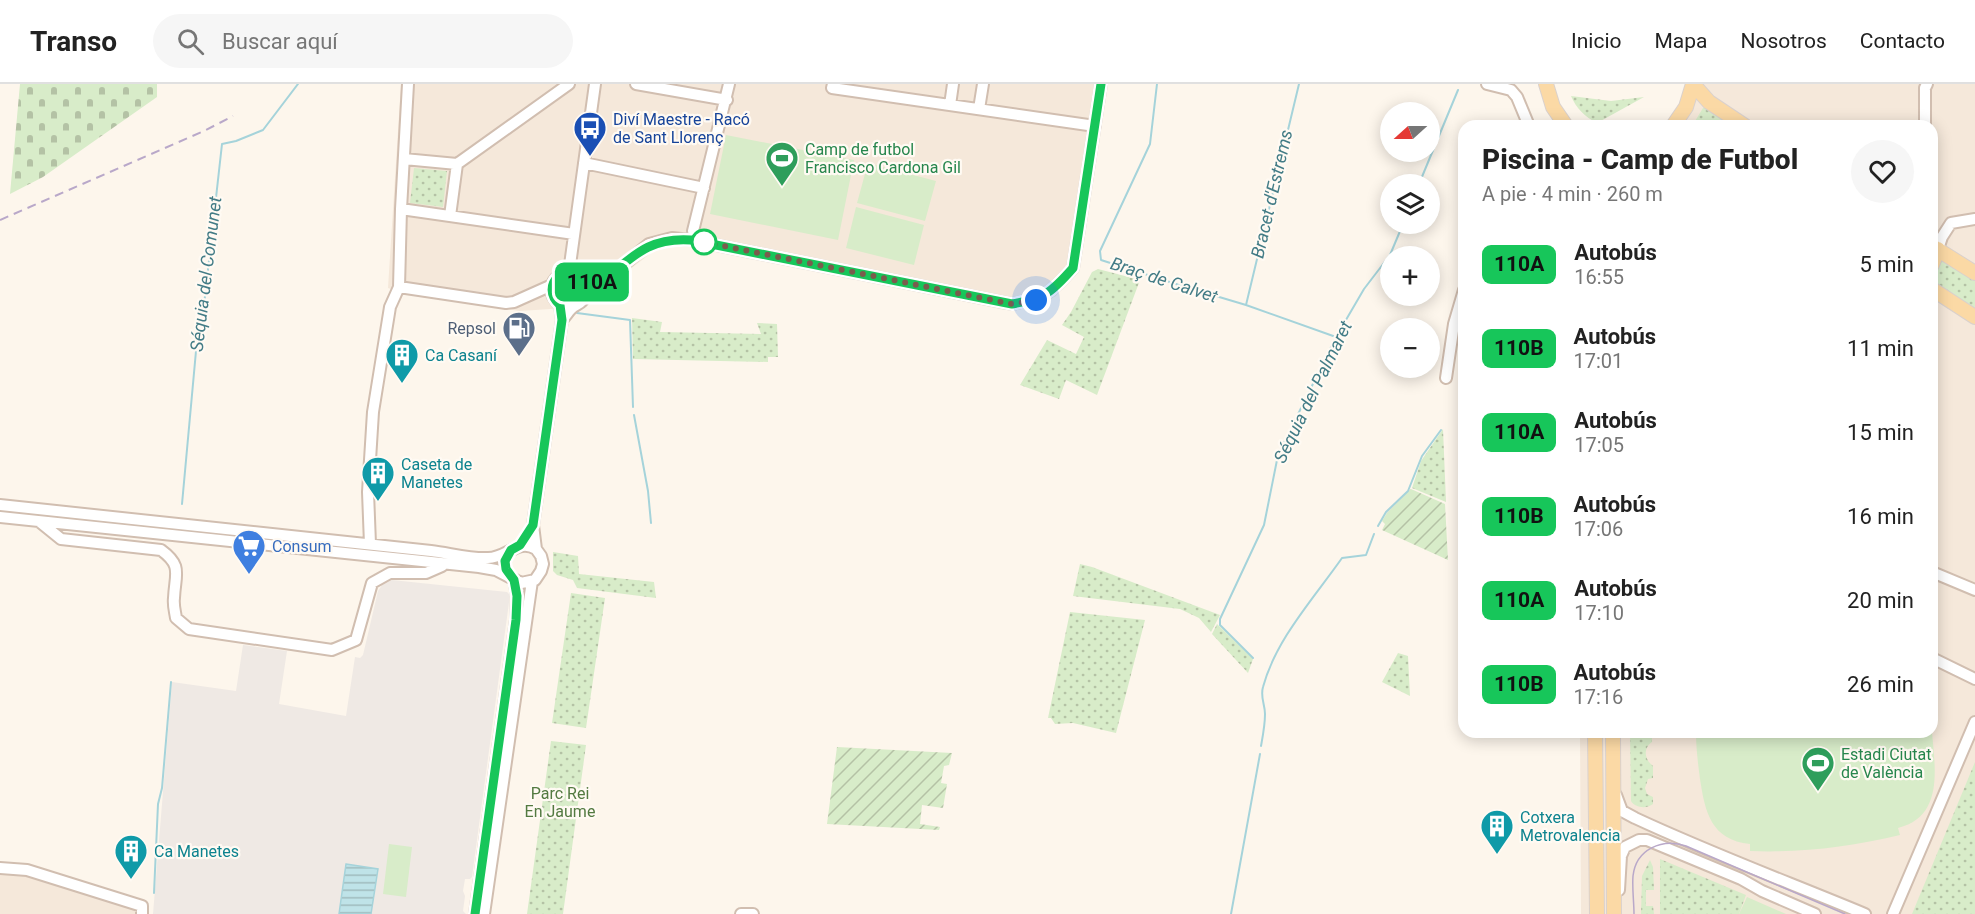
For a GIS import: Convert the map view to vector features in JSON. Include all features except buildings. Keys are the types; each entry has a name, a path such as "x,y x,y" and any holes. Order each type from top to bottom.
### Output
{"main road":[{"path":"1546,84 1559,120"},
{"path":"1677,120 1686,107 1693,84"},
{"path":"1693,84 1709,102 1736,120"},
{"path":"1938,250 1975,273"},
{"path":"1938,293 1975,317"},
{"path":"1596,738 1597,914"},
{"path":"1612,738 1615,914"}],"street":[{"path":"370,544 368,492 373,412 390,307 399,287 408,84"},
{"path":"404,159 457,164 569,84"},
{"path":"569,272 595,84"},
{"path":"636,84 727,100"},
{"path":"693,231 727,100 729,84"},
{"path":"950,105 953,84"},
{"path":"979,109 983,84"},
{"path":"562,320 572,307 581,303 586,295 600,283 650,244 672,238 1012,304 1036,300 1053,290 1073,268 1095,126 1098,84"},
{"path":"1487,84 1511,90 1517,97 1527,120"},
{"path":"1925,85 1925,120"},
{"path":"832,86 1095,126"},
{"path":"584,163 704,188"},
{"path":"450,216 457,164"},
{"path":"401,209 574,234"},
{"path":"1938,243 1951,223 1975,219"},
{"path":"399,287 506,303 514,302 552,285 561,274 569,272 578,274 585,282 586,295"},
{"path":"585,282 600,283"},
{"path":"0,517 496,570 521,583 532,581 539,575 542,568 541,556 536,549 533,525 562,320 560,305 553,296 552,285"},
{"path":"560,305 572,307"},
{"path":"1446,378 1458,310"},
{"path":"0,505 370,544 489,559 508,553 520,545 536,549"},
{"path":"40,522 61,539 161,550 172,558 178,570 173,601 176,618 189,628 332,650 356,640 372,583 390,573 426,573 445,565"},
{"path":"520,545 533,525"},
{"path":"475,914 516,620 517,596 512,578 505,565 508,553"},
{"path":"1938,575 1975,590"},
{"path":"484,914 532,581"},
{"path":"1938,661 1975,679"},
{"path":"1893,914 1975,722"},
{"path":"1613,780 1618,806 1626,814 1742,865 1865,914"},
{"path":"1615,914 1622,852 1630,843 1639,840 1652,841 1815,914"},
{"path":"0,868 27,870 142,910"},
{"path":"741,914 753,914"}],"shaded area":[{"path":"401,84 1107,84 1080,265 1056,296 1034,307 1005,310 674,243 659,247 581,307 520,311 409,295 388,288"},
{"path":"1697,84 1975,84 1975,914 1581,914 1580,738 1938,738 1938,120 1685,120 1696,98"},
{"path":"392,580 507,592 510,595 472,877 465,879 463,891 465,896 463,911 466,914 153,914 172,682 236,691 243,645 287,651 279,704 346,716 355,657 360,658 363,655 378,591 382,585"},
{"path":"0,868 142,906 142,914 0,914"}],"green space":[{"path":"20,84 157,84 157,97 43,177 10,194"},
{"path":"1571,96 1611,101 1644,97 1602,120 1592,120 1575,104"},
{"path":"1705,108 1724,120 1696,120"},
{"name":"Camp de futbol Francisco Cardona Gil","path":"726,135 854,160 838,240 710,214"},
{"path":"868,163 936,181 925,221 857,203"},
{"path":"414,168 447,171 443,207 410,203"},
{"path":"856,207 924,225 914,265 846,248"},
{"path":"1941,261 1975,279 1975,309 1938,285 1938,268"},
{"path":"1098,269 1140,280 1097,395 1066,380 1059,399 1020,385 1047,340 1076,354 1084,337 1062,325 1092,272"},
{"path":"632,318 662,322 660,332 761,334 757,323 777,324 778,357 768,357 768,362 633,359"},
{"path":"1443,429 1446,502 1412,488 1421,461"},
{"path":"1411,489 1445,504 1448,560 1382,530 1385,524 1382,521 1387,513"},
{"path":"553,552 578,556 579,574 654,582 656,598 577,588 573,580 557,575 553,571"},
{"path":"1080,564 1220,615 1211,632 1199,618 1180,609 1073,596"},
{"path":"571,593 605,598 586,728 552,723"},
{"path":"1070,612 1145,620 1116,733 1073,723 1055,724 1051,718 1048,718"},
{"path":"1217,624 1253,659 1248,673 1212,634"},
{"path":"1398,653 1408,656 1410,696 1382,682"},
{"path":"1630,738 1652,738 1646,754 1653,766 1653,778 1648,779 1645,788 1647,794 1653,797 1653,804 1641,807 1631,801"},
{"name":"Estadi Ciutat de València","path":"1696,738 1932,738 1935,775 1930,802 1913,822 1898,828 1900,835 1825,848 1750,851 1750,844 1726,837 1712,822 1704,803"},
{"name":"Parc Rei En Jaume","path":"551,741 586,745 563,914 527,914"},
{"path":"837,747 952,753 949,765 944,766 941,783 947,784 943,808 922,805 920,824 940,827 939,830 827,824"},
{"path":"1975,762 1975,914 1912,914"},
{"path":"389,844 412,847 406,897 383,894"},
{"path":"1660,859 1746,895 1739,914 1660,914"},
{"path":"1650,860 1653,867 1654,890 1646,890 1646,906 1653,906 1654,914 1641,914 1642,876"},
{"path":"1747,897 1786,914 1739,914"}],"water":[{"path":"346,864 378,869 371,914 339,914"}],"waterway":[{"name":"Séquia del Comunet","path":"182,504 196,351 199,350 222,144 263,130 298,84"},
{"name":"Braç de Calvet","path":"1157,84 1150,144 1100,251 1101,260 1246,305 1336,337"},
{"name":"Bracet d'Estrems","path":"1246,305 1299,84"},
{"name":"Séquia del Palmaret","path":"1423,174 1458,90"},
{"name":"Séquia del Palmaret","path":"1253,658 1220,625 1220,619 1264,525 1278,455 1336,337 1364,289 1390,255 1399,234"},
{"path":"577,313 630,320 633,407"},
{"path":"634,415 648,491 651,523"},
{"path":"1378,526 1386,512 1408,491 1422,456 1441,430"},
{"path":"1261,746 1265,718 1262,691 1277,652 1342,558 1366,555 1374,534"},
{"name":"Séquia del Comunet","path":"154,893 158,804 162,788 171,682"},
{"name":"Séquia del Palmaret","path":"1231,914 1260,754"}],"tram line":[{"path":"1634,914 1633,876 1635,867 1639,859 1652,848 1668,844 1686,846 1845,914"}],"railway":[{"path":"0,220 204,131 233,116"}],"bus line":[{"name":"110A","path":"475,914 516,620 517,596 514,580 507,573 505,561 508,553 520,545 533,525 562,320 560,305 553,296 552,290 557,277 569,272 578,274 585,282 600,283 650,244 672,238 1012,304 1036,300 1053,290 1073,268 1101,84"}],"place":[{"name":"Diví Maestre - Racó de Sant Llorenç","path":"590,157"},
{"name":"Camp de futbol Francisco Cardona Gil","path":"782,187"},
{"name":"Repsol","path":"519,357"},
{"name":"Ca Casaní","path":"402,384"},
{"name":"Caseta de Manetes","path":"378,502"},
{"name":"Consum","path":"249,575"},
{"name":"Estadi Ciutat de València","path":"1818,792"},
{"name":"Cotxera Metrovalencia","path":"1497,855"},
{"name":"Ca Manetes","path":"131,880"}],"route":[{"path":"704,242 1012,304 1036,300"}]}
